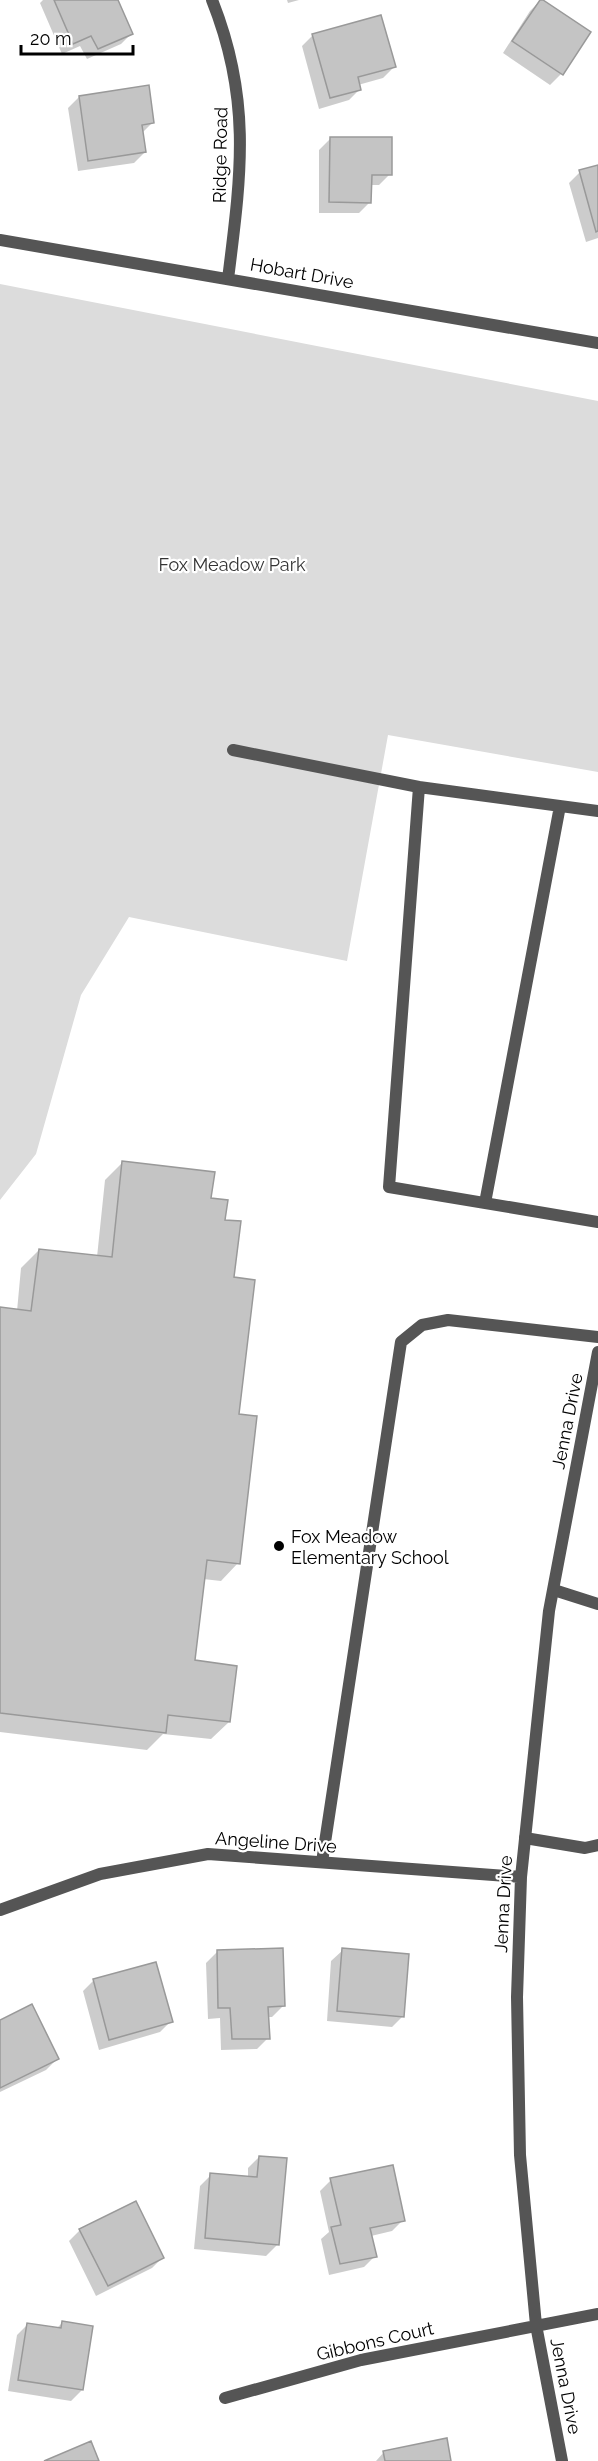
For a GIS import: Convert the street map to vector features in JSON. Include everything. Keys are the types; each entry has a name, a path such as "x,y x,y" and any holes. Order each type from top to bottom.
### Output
{"street":[{"name":"Ridge Road","path":"212,0 225,32 236,80 242,123 237,207 228,279"},
{"name":"Hobart Drive","path":"0,240 598,343"},
{"path":"233,750 419,787 598,811"},
{"path":"419,787 389,1187 598,1222"},
{"path":"485,1203 560,806"},
{"path":"322,1862 401,1342 422,1325 448,1320 598,1337"},
{"name":"Jenna Drive","path":"562,2461 536,2325 520,2155 517,1997 521,1876 548,1622 598,1352"},
{"path":"554,1590 598,1604"},
{"path":"525,1839 585,1848 598,1845"},
{"name":"Angeline Drive","path":"0,1910 100,1874 208,1854 521,1876"},
{"name":"Gibbons Court","path":"225,2398 361,2360 598,2314"}],"green space":[{"name":"Fox Meadow Park","path":"0,284 598,401 598,772 388,735 347,961 129,917 81,995 36,1154 0,1200"}],"building":[{"path":"54,0 118,0 133,34 98,49 91,36 73,44"},
{"path":"540,0 591,32 563,75 512,41"},
{"path":"381,15 396,67 358,77 361,90 330,98 312,34"},
{"path":"149,85 154,123 142,125 146,152 88,161 79,96"},
{"path":"330,137 392,137 392,175 372,175 371,203 329,202"},
{"path":"598,165 598,231 596,232 579,170"},
{"path":"122,1161 215,1172 211,1198 228,1200 225,1220 241,1221 234,1277 255,1280 239,1414 257,1416 240,1564 207,1560 195,1660 237,1666 230,1722 168,1715 166,1733 0,1713 0,1307 31,1311 39,1249 112,1257"},
{"path":"283,1948 285,2006 268,2007 270,2039 232,2039 230,2008 218,2008 217,1950"},
{"path":"342,1948 409,1954 404,2017 337,2011"},
{"path":"156,1962 173,2022 109,2040 93,1979"},
{"path":"32,2004 59,2059 0,2088 0,2020"},
{"path":"259,2156 287,2158 279,2245 205,2238 210,2173 257,2177"},
{"path":"393,2165 405,2221 370,2228 377,2257 340,2264 331,2227 341,2225 330,2178"},
{"path":"136,2201 164,2258 108,2286 79,2229"},
{"path":"62,2321 93,2326 83,2390 18,2380 27,2323 61,2328"},
{"path":"447,2438 451,2461 385,2461 383,2451"},
{"path":"91,2441 99,2461 44,2461"}],"place":[{"name":"Fox Meadow Elementary School","path":"279,1546"}]}
